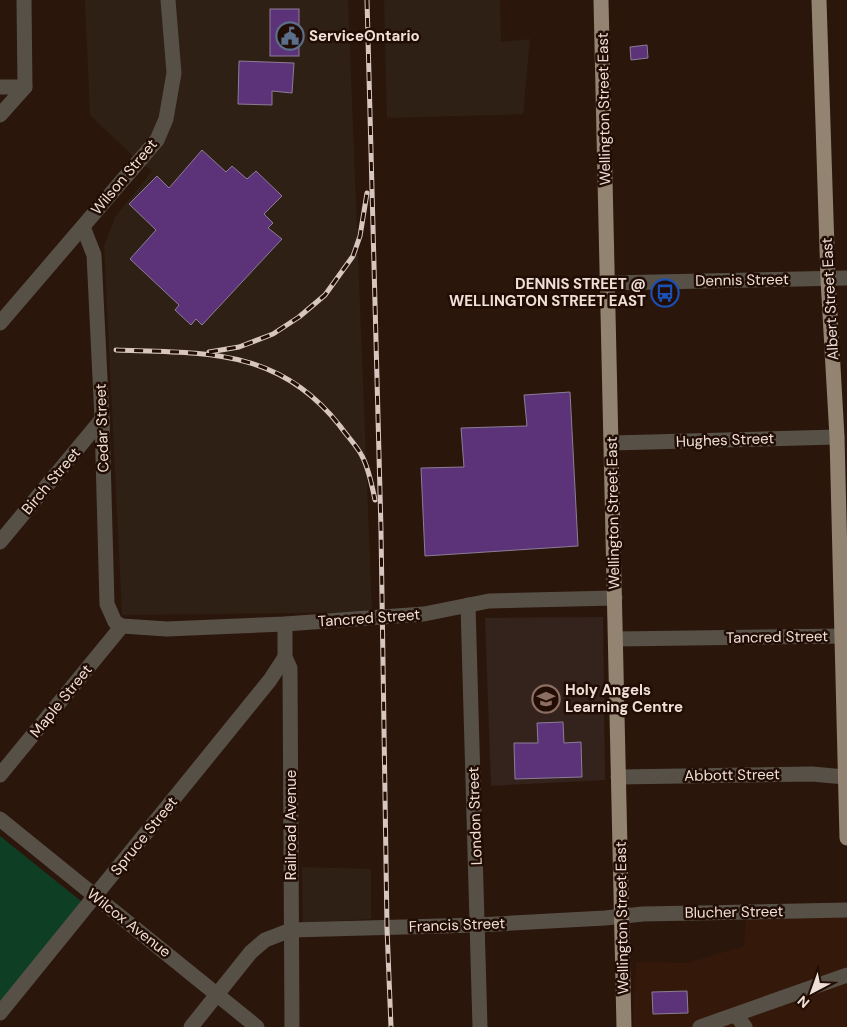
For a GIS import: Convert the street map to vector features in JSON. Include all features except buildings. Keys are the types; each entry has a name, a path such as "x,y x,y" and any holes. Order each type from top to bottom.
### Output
{"main road":[{"name":"Wellington Street East","path":"601,0 624,1027"},
{"name":"Albert Street East","path":"819,0 828,279 837,437 844,636 847,838"}],"street":[{"path":"0,115 25,86 24,0"},
{"name":"Wilson Street","path":"0,324 157,140 166,118 174,73 168,0"},
{"path":"0,86 25,86"},
{"name":"Cedar Street","path":"82,227 94,255 102,419 107,604 115,622 122,626"},
{"name":"Dennis Street","path":"607,283 847,278"},
{"name":"Birch Street","path":"0,542 102,419"},
{"name":"Hughes Street","path":"612,443 837,437"},
{"name":"Tancred Street","path":"122,626 167,629 285,624 424,614 489,601 615,598"},
{"name":"London Street","path":"468,605 480,1027"},
{"name":"Railroad Avenue","path":"285,624 285,656 290,668 292,1027"},
{"name":"Maple Street","path":"0,775 122,626"},
{"name":"Tancred Street","path":"616,639 844,636"},
{"name":"Spruce Street","path":"0,1013 270,680 285,656"},
{"name":"Abbott Street","path":"618,777 812,774 845,777"},
{"name":"Wilcox Avenue","path":"0,819 257,1027"},
{"name":"Blucher Street","path":"622,916 847,910"},
{"name":"Francis Street","path":"191,1027 250,952 265,940 291,930 478,925 622,916"},
{"path":"700,1027 741,1021 847,975"}],"shaded area":[{"path":"85,0 348,0 372,612 122,615 104,246 115,217 152,171 133,156 90,115"},
{"path":"384,0 500,0 501,42 530,39 523,114 387,118"},
{"name":"Holy Angels Learning Centre","path":"603,617 605,780 491,786 485,618"},
{"path":"302,867 371,869 371,919 303,923"},
{"path":"847,909 847,1027 633,1027 636,962 687,963 744,946 746,920 817,916"}],"green space":[{"path":"0,836 82,902 0,1002"}],"railway":[{"path":"367,0 381,530 387,928 391,1027"},
{"path":"209,352 239,347 273,334 299,317 325,295 353,256 360,236 367,193"},
{"path":"116,350 180,352 239,360 266,368 292,382 317,400 357,448 367,466 375,500"}],"place":[{"name":"ServiceOntario","path":"290,36"},
{"name":"DENNIS STREET @ WELLINGTON STREET EAST","path":"665,293"},
{"name":"Holy Angels Learning Centre","path":"546,699"}]}
